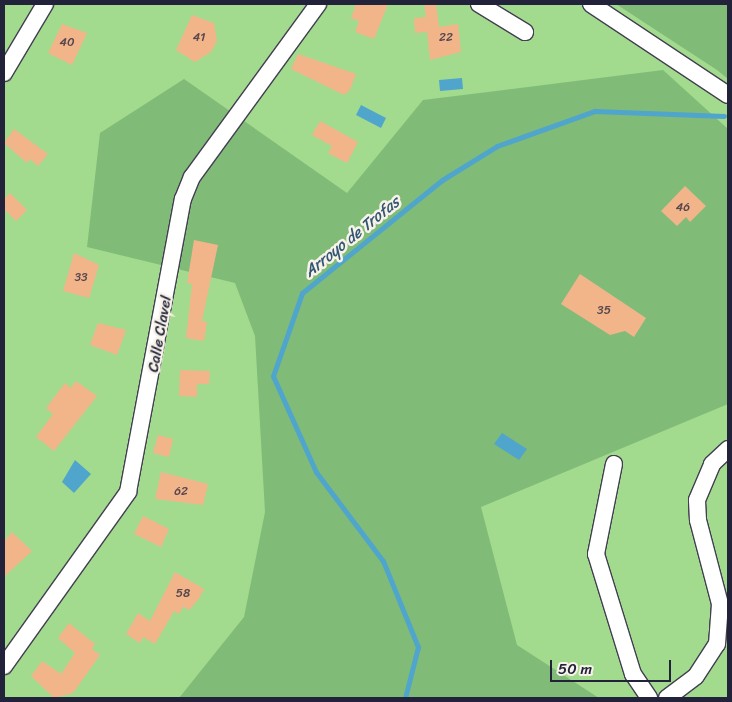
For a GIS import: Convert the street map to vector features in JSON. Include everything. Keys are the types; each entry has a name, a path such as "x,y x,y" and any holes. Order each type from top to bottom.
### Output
{"street":[{"path":"4,73 45,4"},
{"name":"Calle Clavel","path":"4,666 128,492 183,199 192,177 318,4"},
{"path":"480,4 525,32"},
{"path":"591,4 728,95"},
{"path":"667,698 696,676 717,644 720,604 698,520 697,500 712,464 728,449"},
{"path":"614,464 596,554 633,674 649,698"}],"green space":[{"path":"4,4 728,4 728,698 4,698"},
{"path":"616,4 728,4 728,79 717,70"},
{"path":"663,70 728,129 728,404 481,507 517,645 599,698 179,698 244,617 265,512 255,336 235,283 87,247 100,133 184,79 347,193 423,100"}],"water":[{"path":"462,78 463,89 440,91 439,80"},
{"path":"361,105 386,118 381,128 356,115"},
{"path":"502,433 527,449 519,460 494,444"},
{"path":"75,460 91,474 74,493 62,482"}],"building":[{"path":"356,4 388,4 374,39 355,32 359,21 351,18"},
{"path":"424,4 436,4 439,27 458,24 461,52 430,60 427,32 415,33 414,18 426,17"},
{"path":"192,15 214,23 217,41 211,52 195,62 176,50"},
{"path":"62,24 87,33 72,65 48,53"},
{"path":"298,54 356,74 350,90 344,95 291,69"},
{"path":"320,121 358,142 347,163 328,153 332,146 312,135"},
{"path":"14,129 48,154 38,166 30,159 27,163 4,143"},
{"path":"685,186 706,206 690,222 686,217 677,226 661,211"},
{"path":"10,193 27,210 16,221 4,209 4,199"},
{"path":"194,240 218,245 202,321 207,322 204,341 186,338 192,284 187,283"},
{"path":"74,253 99,265 89,298 63,291"},
{"path":"580,274 646,318 634,337 625,331 610,335 561,304"},
{"path":"98,323 126,330 117,355 90,345"},
{"path":"180,370 210,371 209,384 197,384 197,397 179,396"},
{"path":"76,381 97,396 54,451 36,437 53,414 46,408 65,383 71,388"},
{"path":"158,435 173,439 169,457 153,453"},
{"path":"161,472 208,484 203,505 155,499"},
{"path":"143,516 169,529 161,547 134,534"},
{"path":"12,532 32,551 4,577 4,541"},
{"path":"175,572 204,589 198,600 189,610 183,607 179,614 174,611 155,644 143,637 140,643 126,634 138,613 150,621"},
{"path":"69,623 95,644 92,649 100,655 73,693 54,698 31,676 42,661 61,674 75,653 58,638"}],"waterway":[{"name":"Arroyo de Trofas","path":"405,698 418,647 383,561 316,472 273,376 302,293 442,180 497,146 595,111 724,116"}]}
